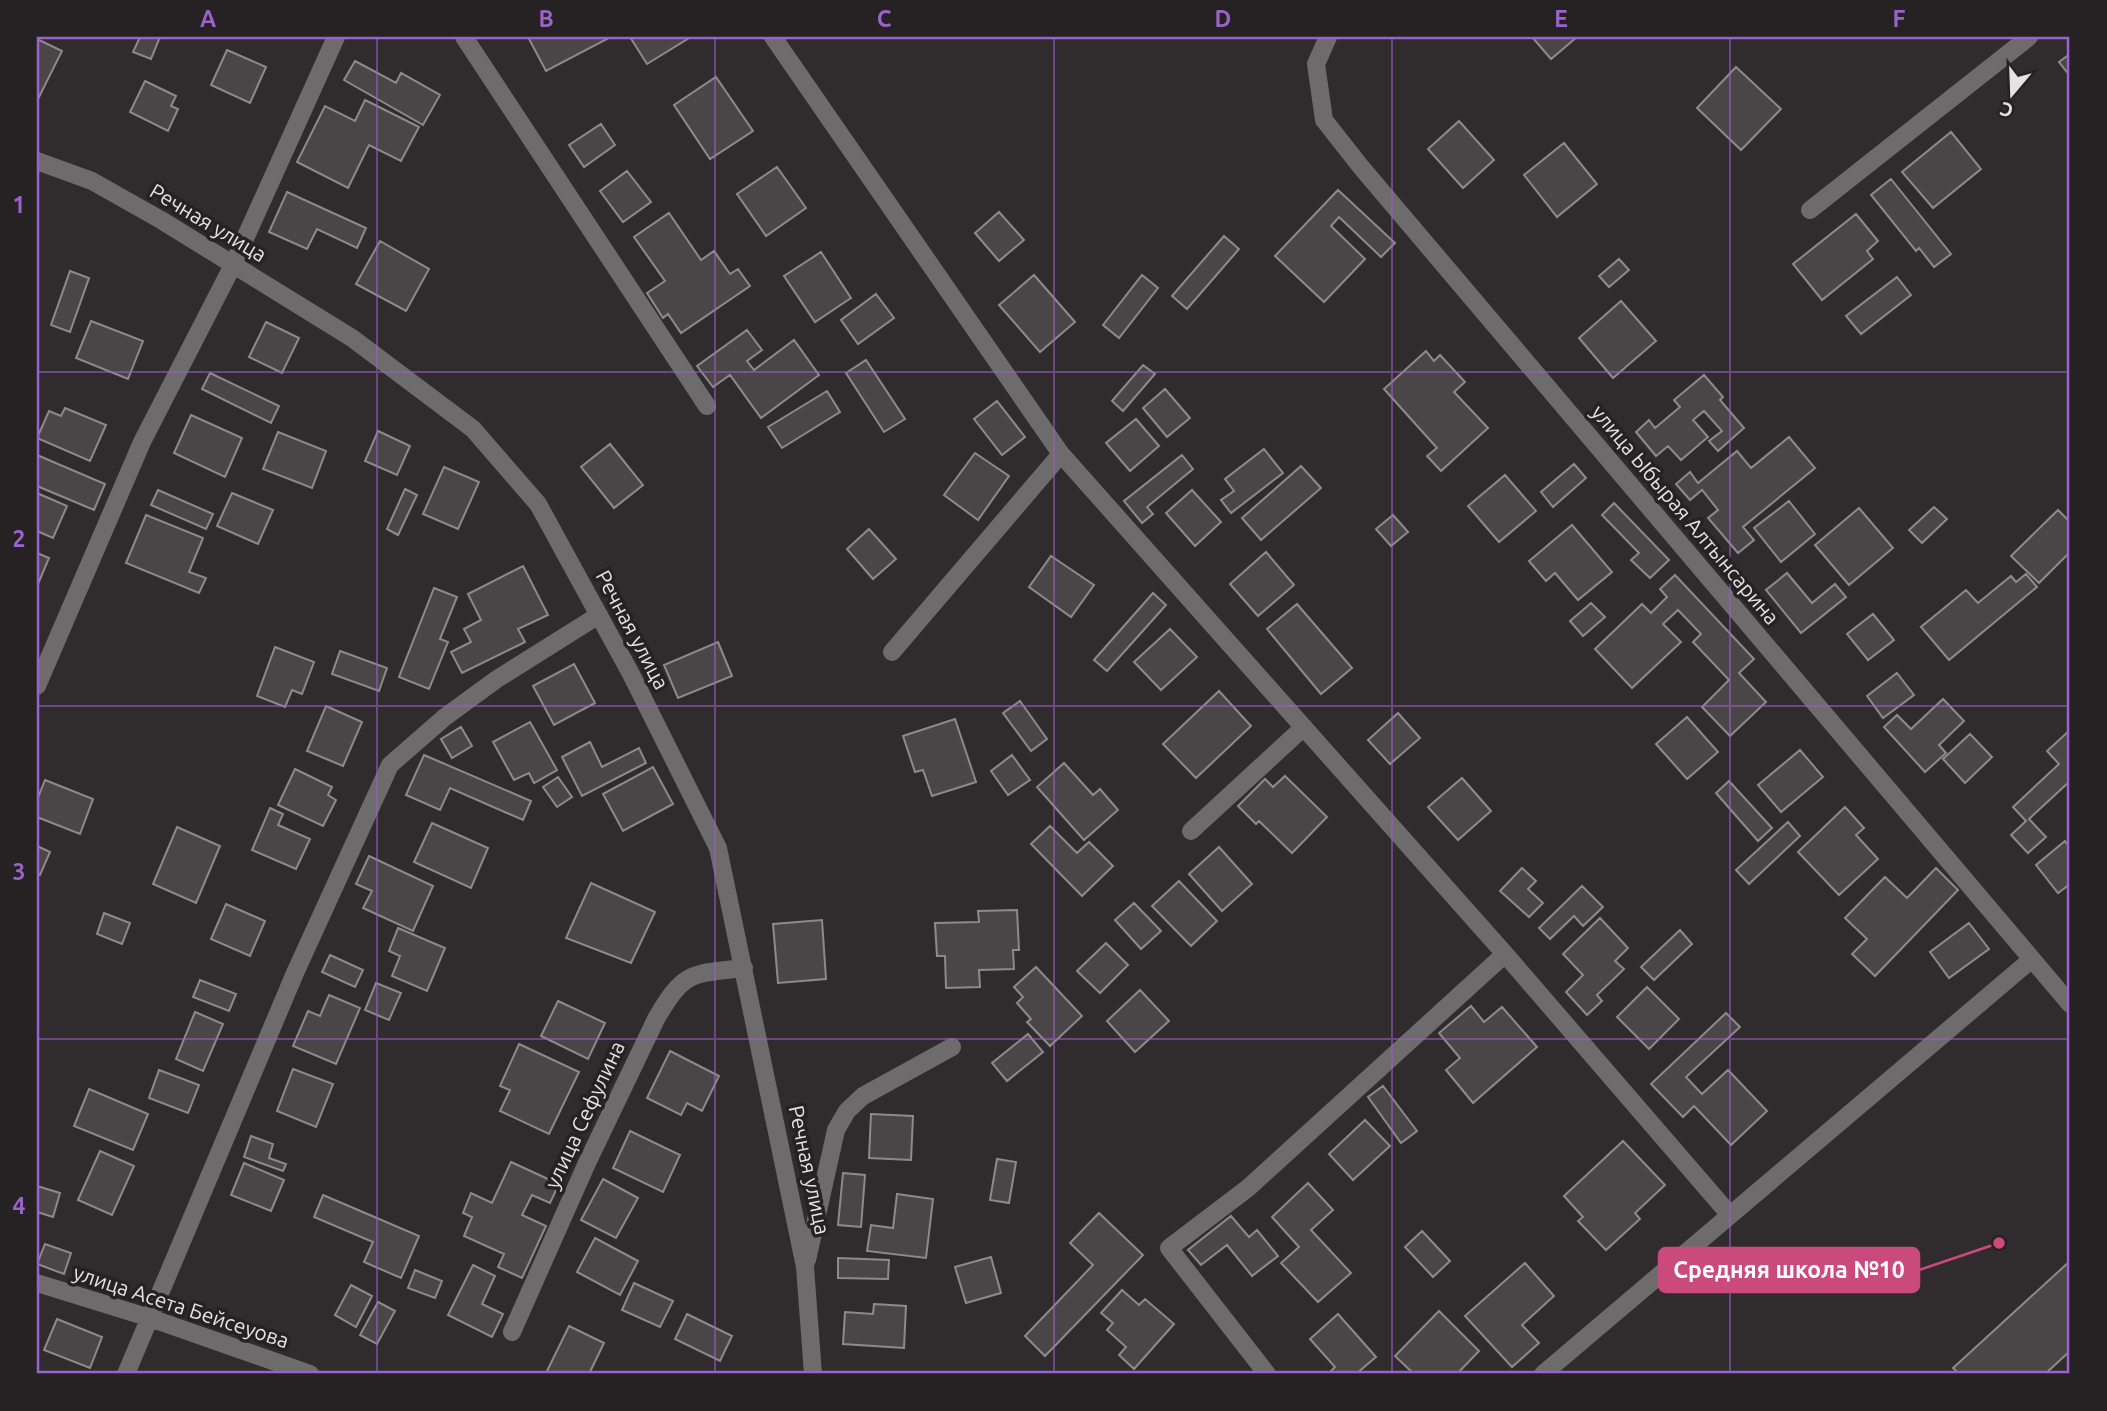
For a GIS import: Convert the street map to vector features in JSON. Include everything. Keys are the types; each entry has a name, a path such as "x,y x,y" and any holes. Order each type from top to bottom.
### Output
{"street":[{"path":"38,680 142,442 233,265 336,37"},
{"path":"464,37 707,406"},
{"path":"773,37 1061,454 1506,954 1730,1215"},
{"name":"улица Ыбырая Алтынсарина","path":"1328,37 1316,64 1324,120 1360,167 2070,1004"},
{"path":"1810,210 2029,37"},
{"name":"Речная улица","path":"37,161 92,181 352,338 473,429 538,504 631,674 718,848 805,1267 813,1374"},
{"path":"892,652 1061,454"},
{"path":"126,1374 295,972 390,765 445,717 497,679 599,615"},
{"path":"1191,831 1304,727"},
{"path":"1267,1374 1168,1248 1248,1188 1506,954"},
{"path":"1544,1374 2032,959"},
{"name":"улица Сефулина","path":"512,1332 587,1163 668,998 679,984 690,976 744,968"},
{"path":"805,1267 836,1130 847,1111 863,1096 952,1047"},
{"name":"улица Асета Бейсеуова","path":"37,1283 150,1318 310,1374"}],"building":[{"path":"140,37 160,37 151,59 133,52"},
{"path":"528,37 605,37 607,39 546,71"},
{"path":"630,37 688,37 689,38 647,64"},
{"path":"1532,37 1577,37 1551,59"},
{"path":"37,39 62,51 37,101"},
{"path":"227,50 266,67 250,103 211,85"},
{"path":"2070,54 2070,76 2059,62"},
{"path":"355,61 396,83 401,73 440,95 423,125 344,80"},
{"path":"1736,67 1781,109 1741,150 1697,108"},
{"path":"716,77 753,131 710,159 674,105"},
{"path":"145,81 176,96 171,106 178,109 168,131 130,112"},
{"path":"365,100 419,127 401,161 369,145 348,188 297,162 325,106 355,121"},
{"path":"1459,121 1494,160 1463,188 1428,149"},
{"path":"601,124 615,145 584,167 569,145"},
{"path":"1951,132 1981,169 1933,208 1902,172"},
{"path":"1564,143 1597,184 1557,217 1524,175"},
{"path":"777,167 806,208 766,236 737,194"},
{"path":"627,171 651,202 623,222 600,191"},
{"path":"1891,179 1951,254 1934,267 1919,248 1916,251 1871,195"},
{"path":"1338,190 1395,243 1381,257 1339,217 1331,226 1365,259 1324,302 1275,256"},
{"path":"287,192 366,228 357,248 317,229 307,249 269,232"},
{"path":"999,212 1024,240 999,261 975,233"},
{"path":"669,213 701,260 714,251 730,274 738,269 750,286 681,333 668,314 663,318 647,293 665,281 634,237"},
{"path":"1856,214 1878,241 1867,251 1873,259 1822,300 1793,264"},
{"path":"1224,236 1239,249 1187,309 1172,296"},
{"path":"380,241 429,269 406,311 356,284"},
{"path":"821,252 851,298 815,322 784,276"},
{"path":"1619,259 1629,270 1609,287 1599,276"},
{"path":"70,271 89,278 70,332 51,325"},
{"path":"1034,275 1075,322 1040,352 999,305"},
{"path":"1142,275 1158,288 1119,338 1103,325"},
{"path":"1897,277 1911,295 1861,334 1846,316"},
{"path":"876,294 894,318 858,344 841,320"},
{"path":"1621,301 1656,341 1613,378 1579,338"},
{"path":"91,321 143,341 128,379 76,358"},
{"path":"266,322 299,338 282,373 249,357"},
{"path":"747,330 762,350 747,361 754,370 794,340 819,375 761,418 730,375 713,387 697,366"},
{"path":"1426,351 1434,361 1440,355 1465,382 1454,392 1488,428 1441,471 1427,456 1437,448 1384,389"},
{"path":"866,360 905,419 884,432 846,373"},
{"path":"1143,365 1155,374 1123,411 1112,401"},
{"path":"210,373 279,406 271,423 202,389"},
{"path":"1704,375 1723,397 1720,400 1744,428 1718,451 1709,441 1722,431 1704,411 1693,420 1708,437 1681,460 1668,446 1656,456 1636,432 1649,420 1655,428 1680,407 1674,400"},
{"path":"1165,389 1190,418 1167,437 1143,408"},
{"path":"827,391 840,412 782,448 768,427"},
{"path":"997,401 1025,437 1002,455 974,419"},
{"path":"65,408 106,425 90,461 37,438 49,411 61,416"},
{"path":"191,415 242,438 225,477 174,453"},
{"path":"1136,419 1159,446 1130,471 1106,443"},
{"path":"378,431 410,446 397,475 365,461"},
{"path":"278,432 326,451 312,488 263,469"},
{"path":"1789,437 1815,468 1743,527 1754,540 1738,553 1708,518 1718,510 1702,490 1690,500 1676,484 1690,472 1698,483 1737,451 1751,468"},
{"path":"610,444 643,485 614,508 581,467"},
{"path":"1264,449 1283,473 1231,513 1221,500 1234,491 1225,479"},
{"path":"975,453 1009,476 978,520 944,495"},
{"path":"37,455 105,484 94,510 37,486"},
{"path":"1182,455 1193,469 1147,507 1153,514 1142,523 1124,501"},
{"path":"1574,464 1586,478 1553,507 1541,492"},
{"path":"1301,466 1321,488 1261,540 1242,518"},
{"path":"444,467 479,482 458,529 423,514"},
{"path":"1505,475 1536,511 1499,542 1468,506"},
{"path":"405,489 417,495 398,535 387,529"},
{"path":"158,490 213,514 206,529 151,505"},
{"path":"1192,490 1221,522 1195,546 1166,513"},
{"path":"37,493 67,506 53,538 37,531"},
{"path":"232,493 273,510 258,544 217,526"},
{"path":"1789,501 1815,534 1781,562 1754,528"},
{"path":"1614,503 1669,560 1650,578 1631,560 1639,553 1602,515"},
{"path":"1934,507 1947,519 1922,543 1909,530"},
{"path":"1859,508 1893,548 1849,585 1815,545"},
{"path":"2058,510 2070,522 2070,557 2068,554 2039,583 2011,556"},
{"path":"146,515 203,538 189,572 206,578 199,593 126,563"},
{"path":"1393,515 1408,532 1391,546 1376,529"},
{"path":"1572,525 1612,572 1578,600 1555,573 1546,581 1529,561"},
{"path":"869,529 896,559 873,579 847,549"},
{"path":"1266,552 1294,585 1258,616 1230,584"},
{"path":"37,553 49,558 38,584 37,583"},
{"path":"1051,556 1094,585 1071,617 1029,587"},
{"path":"523,566 548,615 518,629 525,642 462,673 451,652 471,642 464,629 481,620 468,594"},
{"path":"1787,573 1812,603 1835,584 1846,597 1801,633 1766,590"},
{"path":"2026,574 2037,587 1949,660 1921,627 1966,590 1978,603 2011,576 2016,582"},
{"path":"1675,575 1754,659 1739,673 1766,702 1730,736 1702,707 1729,680 1693,642 1701,634 1678,610 1663,624 1681,642 1632,688 1595,649 1642,604 1651,613 1667,597 1660,589"},
{"path":"434,588 457,597 440,639 448,642 429,689 399,677"},
{"path":"1153,593 1166,605 1107,671 1094,660"},
{"path":"1591,603 1605,617 1583,636 1570,621"},
{"path":"1297,604 1352,668 1321,694 1267,629"},
{"path":"1873,614 1894,640 1868,660 1847,634"},
{"path":"1170,629 1197,657 1161,690 1134,662"},
{"path":"718,642 732,676 678,698 664,665"},
{"path":"275,647 314,662 302,694 292,690 285,707 257,696"},
{"path":"340,651 387,668 379,691 332,674"},
{"path":"574,664 595,703 554,725 533,686"},
{"path":"1897,673 1914,695 1883,718 1867,696"},
{"path":"1219,691 1251,726 1196,778 1163,744"},
{"path":"1943,699 1964,721 1939,745 1946,753 1925,772 1884,727 1897,715 1911,729"},
{"path":"1020,701 1047,739 1031,751 1003,713"},
{"path":"326,706 362,722 343,766 307,751"},
{"path":"1398,713 1420,738 1390,764 1368,740"},
{"path":"1687,717 1718,752 1687,779 1656,744"},
{"path":"955,719 976,782 932,796 923,770 915,772 903,736"},
{"path":"530,722 557,770 534,783 529,773 514,780 493,742"},
{"path":"461,727 472,746 452,758 441,739"},
{"path":"2070,730 2070,781 2029,819 2046,837 2028,853 2011,835 2026,821 2013,807 2059,764 2047,751"},
{"path":"1970,734 1992,757 1965,783 1943,759"},
{"path":"590,742 602,767 639,748 646,763 582,796 562,757"},
{"path":"1800,750 1823,777 1781,812 1758,785"},
{"path":"424,755 531,801 523,820 450,788 440,810 406,795"},
{"path":"1012,755 1030,780 1008,795 991,771"},
{"path":"1064,763 1093,795 1100,789 1118,810 1084,840 1037,787"},
{"path":"653,767 673,804 623,831 603,794"},
{"path":"295,769 332,787 328,795 336,800 323,826 278,805"},
{"path":"1285,776 1327,817 1292,853 1259,821 1256,824 1238,806 1265,779 1273,787"},
{"path":"558,777 572,797 557,807 543,787"},
{"path":"1462,778 1491,811 1458,840 1428,807"},
{"path":"45,780 93,799 80,834 37,817 37,800"},
{"path":"1729,781 1772,828 1758,841 1716,793"},
{"path":"1845,807 1864,828 1856,835 1878,859 1839,895 1798,852"},
{"path":"270,808 283,814 278,825 310,839 296,869 252,850"},
{"path":"1788,822 1800,836 1749,884 1736,870"},
{"path":"432,823 488,848 471,888 414,862"},
{"path":"1050,826 1077,853 1089,842 1113,866 1082,896 1031,844"},
{"path":"177,827 220,846 196,903 153,884"},
{"path":"2065,841 2070,848 2070,884 2058,893 2036,865"},
{"path":"37,846 50,852 40,875 37,874"},
{"path":"1219,847 1252,884 1222,911 1189,874"},
{"path":"369,856 433,886 413,931 363,908 372,891 356,884"},
{"path":"1522,868 1536,881 1528,889 1543,903 1529,917 1500,891"},
{"path":"1936,868 1958,890 1875,976 1852,954 1867,939 1845,918 1885,877 1907,898"},
{"path":"1179,881 1217,921 1191,946 1152,906"},
{"path":"591,883 655,912 631,963 566,938"},
{"path":"1582,886 1603,907 1583,926 1574,916 1550,939 1539,928"},
{"path":"1134,903 1161,931 1141,949 1115,920"},
{"path":"226,904 265,921 250,956 211,939"},
{"path":"1017,910 1019,950 1013,950 1014,969 979,970 980,987 946,988 945,956 937,956 935,923 979,922 978,911"},
{"path":"104,913 130,923 122,944 97,934"},
{"path":"1600,918 1628,948 1615,961 1624,969 1597,995 1602,1001 1587,1015 1566,992 1583,975 1563,954"},
{"path":"822,920 826,979 778,983 773,924"},
{"path":"1969,923 1989,949 1949,978 1930,952"},
{"path":"398,928 445,948 427,991 392,976 400,956 389,951"},
{"path":"1680,930 1692,944 1654,980 1641,967"},
{"path":"1106,943 1128,965 1100,993 1077,971"},
{"path":"330,955 363,970 355,987 322,972"},
{"path":"1036,967 1082,1016 1050,1046 1027,1022 1031,1019 1017,1003 1023,997 1014,987"},
{"path":"200,980 236,994 229,1011 193,997"},
{"path":"376,983 401,993 389,1020 365,1010"},
{"path":"1647,987 1679,1019 1649,1049 1617,1017"},
{"path":"1140,990 1169,1021 1135,1052 1107,1021"},
{"path":"329,995 360,1008 336,1064 293,1046 308,1011 320,1016"},
{"path":"558,1001 605,1023 588,1059 541,1036"},
{"path":"1471,1006 1484,1022 1502,1007 1537,1047 1473,1103 1446,1070 1460,1058 1439,1033"},
{"path":"195,1012 223,1024 203,1071 176,1059"},
{"path":"1726,1013 1740,1027 1686,1077 1702,1094 1728,1070 1767,1111 1731,1145 1694,1106 1683,1117 1651,1084"},
{"path":"1028,1034 1043,1052 1007,1081 992,1063"},
{"path":"519,1044 579,1072 549,1134 500,1111 510,1090 500,1086"},
{"path":"670,1051 719,1076 702,1111 687,1103 681,1115 647,1098"},
{"path":"293,1069 333,1084 316,1127 277,1111"},
{"path":"159,1070 199,1085 188,1113 149,1098"},
{"path":"1383,1086 1417,1131 1401,1143 1368,1097"},
{"path":"89,1089 148,1114 133,1150 74,1126"},
{"path":"871,1114 913,1116 911,1160 869,1158"},
{"path":"1365,1120 1390,1146 1353,1180 1329,1154"},
{"path":"630,1131 680,1155 663,1192 613,1168"},
{"path":"251,1136 273,1144 269,1158 286,1164 283,1171 244,1157"},
{"path":"1623,1141 1665,1185 1635,1213 1640,1219 1606,1250 1578,1221 1583,1217 1564,1196"},
{"path":"100,1151 134,1166 112,1215 78,1200"},
{"path":"997,1159 1016,1162 1009,1203 990,1200"},
{"path":"511,1162 559,1184 550,1203 532,1195 522,1215 546,1226 522,1278 498,1267 504,1254 464,1236 472,1217 463,1213 471,1193 492,1203"},
{"path":"244,1163 284,1180 271,1211 231,1195"},
{"path":"843,1173 865,1175 861,1227 838,1225"},
{"path":"603,1179 638,1198 616,1238 581,1220"},
{"path":"1308,1183 1333,1210 1311,1230 1351,1273 1318,1302 1281,1263 1299,1247 1272,1217"},
{"path":"37,1186 60,1193 53,1217 37,1212"},
{"path":"897,1194 933,1199 926,1258 867,1251 871,1225 893,1228"},
{"path":"323,1195 419,1236 401,1278 364,1262 373,1242 314,1217"},
{"path":"1099,1213 1143,1255 1045,1356 1025,1336 1093,1265 1070,1243"},
{"path":"1231,1216 1249,1237 1257,1230 1278,1256 1252,1276 1227,1245 1201,1265 1188,1250"},
{"path":"1422,1231 1450,1261 1433,1277 1405,1247"},
{"path":"595,1238 638,1261 620,1295 577,1272"},
{"path":"45,1244 71,1253 64,1274 37,1264"},
{"path":"991,1257 1001,1293 966,1303 955,1267"},
{"path":"838,1258 889,1260 888,1279 838,1278"},
{"path":"2070,1261 2070,1351 2045,1374 1959,1374 1953,1368"},
{"path":"1525,1263 1554,1296 1522,1325 1539,1343 1512,1367 1465,1316"},
{"path":"473,1265 495,1276 482,1304 503,1314 492,1337 448,1315"},
{"path":"415,1270 442,1281 435,1298 408,1288"},
{"path":"634,1283 673,1301 660,1327 622,1310"},
{"path":"351,1285 372,1296 356,1327 335,1315"},
{"path":"1122,1290 1139,1305 1145,1299 1174,1324 1134,1369 1119,1355 1126,1347 1107,1330 1113,1323 1101,1313"},
{"path":"378,1302 395,1311 377,1344 360,1335"},
{"path":"874,1304 906,1306 904,1348 843,1344 845,1312 873,1314"},
{"path":"1439,1311 1479,1351 1457,1374 1414,1374 1395,1356"},
{"path":"687,1314 732,1336 720,1361 675,1339"},
{"path":"1338,1314 1376,1357 1356,1374 1328,1374 1335,1367 1310,1339"},
{"path":"57,1319 102,1337 90,1368 44,1350"},
{"path":"569,1326 604,1343 589,1374 554,1374 547,1371"}],"place":[{"name":"Средняя школа №10","path":"1999,1243"}]}
